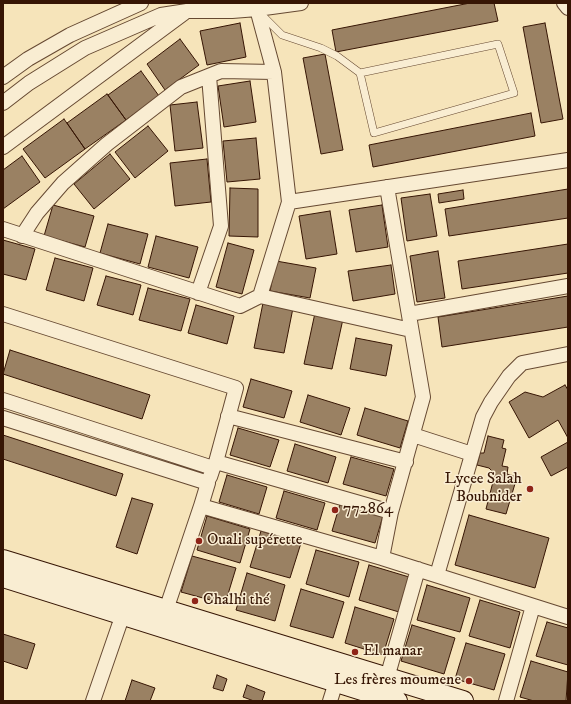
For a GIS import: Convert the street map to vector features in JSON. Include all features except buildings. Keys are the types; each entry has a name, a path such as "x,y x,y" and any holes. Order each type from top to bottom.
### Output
{"main road":[{"path":"3,560 463,701"},
{"path":"3,577 397,701"}],"street":[{"path":"3,76 70,35 141,3"},
{"path":"3,103 29,83 85,48 162,15 187,11 232,11 257,9 301,3"},
{"path":"564,3 568,8"},
{"path":"257,9 274,72 289,202 260,296"},
{"path":"3,147 187,11"},
{"path":"22,236 37,213 64,183 107,144 181,87 221,71 274,72"},
{"path":"198,293 221,226 209,76"},
{"path":"289,202 568,160"},
{"path":"382,558 392,512 423,397 387,187"},
{"path":"3,229 240,306 260,296 411,330"},
{"path":"409,314 568,286"},
{"path":"3,314 236,388 214,465 166,610"},
{"path":"437,575 483,416 491,402 509,376 522,363 568,354"},
{"path":"3,400 214,465 392,512"},
{"path":"228,416 406,462"},
{"path":"3,418 208,483"},
{"path":"413,435 472,454"},
{"path":"201,506 382,558 568,617"},
{"path":"387,678 418,569"},
{"path":"506,701 533,606"},
{"path":"93,701 123,614"},
{"path":"330,701 336,682"}],"lane":[{"path":"257,9 282,35 321,48 337,56 360,73 374,133 514,93 498,44 360,73"}],"place":[{"name":"Lycee Salah Boubnider","path":"530,489"},
{"name":"772864","path":"335,510"},
{"name":"Ouali supérette","path":"199,541"},
{"name":"Chalhi thé","path":"195,601"},
{"name":"El manar","path":"355,652"},
{"name":"Les frères moumene","path":"469,681"}]}
